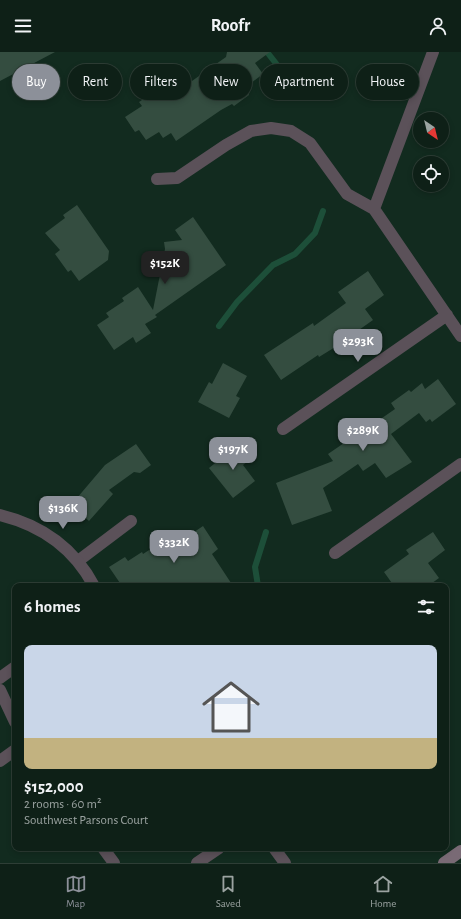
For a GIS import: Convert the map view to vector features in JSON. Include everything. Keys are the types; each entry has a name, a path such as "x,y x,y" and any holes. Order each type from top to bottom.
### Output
{"street":[{"path":"374,209 433,52"},
{"path":"156,179 176,178 226,144 251,132 271,128 291,131 310,143 347,194 374,209 461,336"},
{"path":"283,429 447,315"},
{"path":"335,553 461,464"},
{"path":"0,514 40,529 59,542 78,561 92,583"},
{"path":"78,561 131,521"},
{"path":"0,678 12,669"},
{"path":"0,690 12,716"},
{"path":"0,761 12,752"},
{"path":"105,851 114,863"},
{"path":"197,863 215,851"},
{"path":"276,851 285,863"},
{"path":"444,863 461,852"}],"building":[{"path":"0,52 55,52 32,64 12,64 12,75 0,81"},
{"path":"227,52 270,52 255,63 260,70 260,76 252,82 252,64 216,64 226,57"},
{"path":"199,76 199,100 242,100 234,106 232,104 221,110 176,141 171,133 163,138 159,132 146,140 139,130 135,132 125,117 142,106 139,102 142,100 191,100 191,82"},
{"path":"77,205 109,251 108,260 79,281 71,270 68,272 55,254 60,250 45,233 65,218 63,215"},
{"path":"193,217 226,265 155,315 157,317 145,324 151,333 136,343 133,337 114,350 97,325 109,317 106,313 124,301 122,298 138,287 153,310 165,249 164,242 182,240 175,230"},
{"path":"368,271 384,295 365,309 373,320 332,349 319,357 318,355 281,380 264,355 313,323 314,326 346,303 338,292"},
{"path":"223,363 247,376 236,396 240,398 229,418 198,402 209,382 212,384"},
{"path":"438,379 456,404 432,422 430,419 426,422 419,413 391,434 412,462 386,478 375,463 363,471 358,464 323,488 332,511 292,525 276,483 333,461 328,454 344,443 341,438 358,426 362,432 395,409 391,403 409,390 411,392 422,383 425,389"},
{"path":"136,444 151,465 140,473 134,472 109,490 113,494 89,521 71,505 105,465"},
{"path":"239,444 251,459 243,465 255,481 233,498 209,468"},
{"path":"203,526 218,549 212,554 231,583 120,583 109,567 125,557 128,561 142,552 143,554 178,531 184,539"},
{"path":"433,532 445,550 428,563 439,578 432,583 392,583 384,572 409,554 406,550"}],"waterway":[{"path":"267,52 276,64"},
{"path":"219,326 237,302 273,265 295,254 315,233 323,211"},
{"path":"258,583 255,567 266,532"}]}
